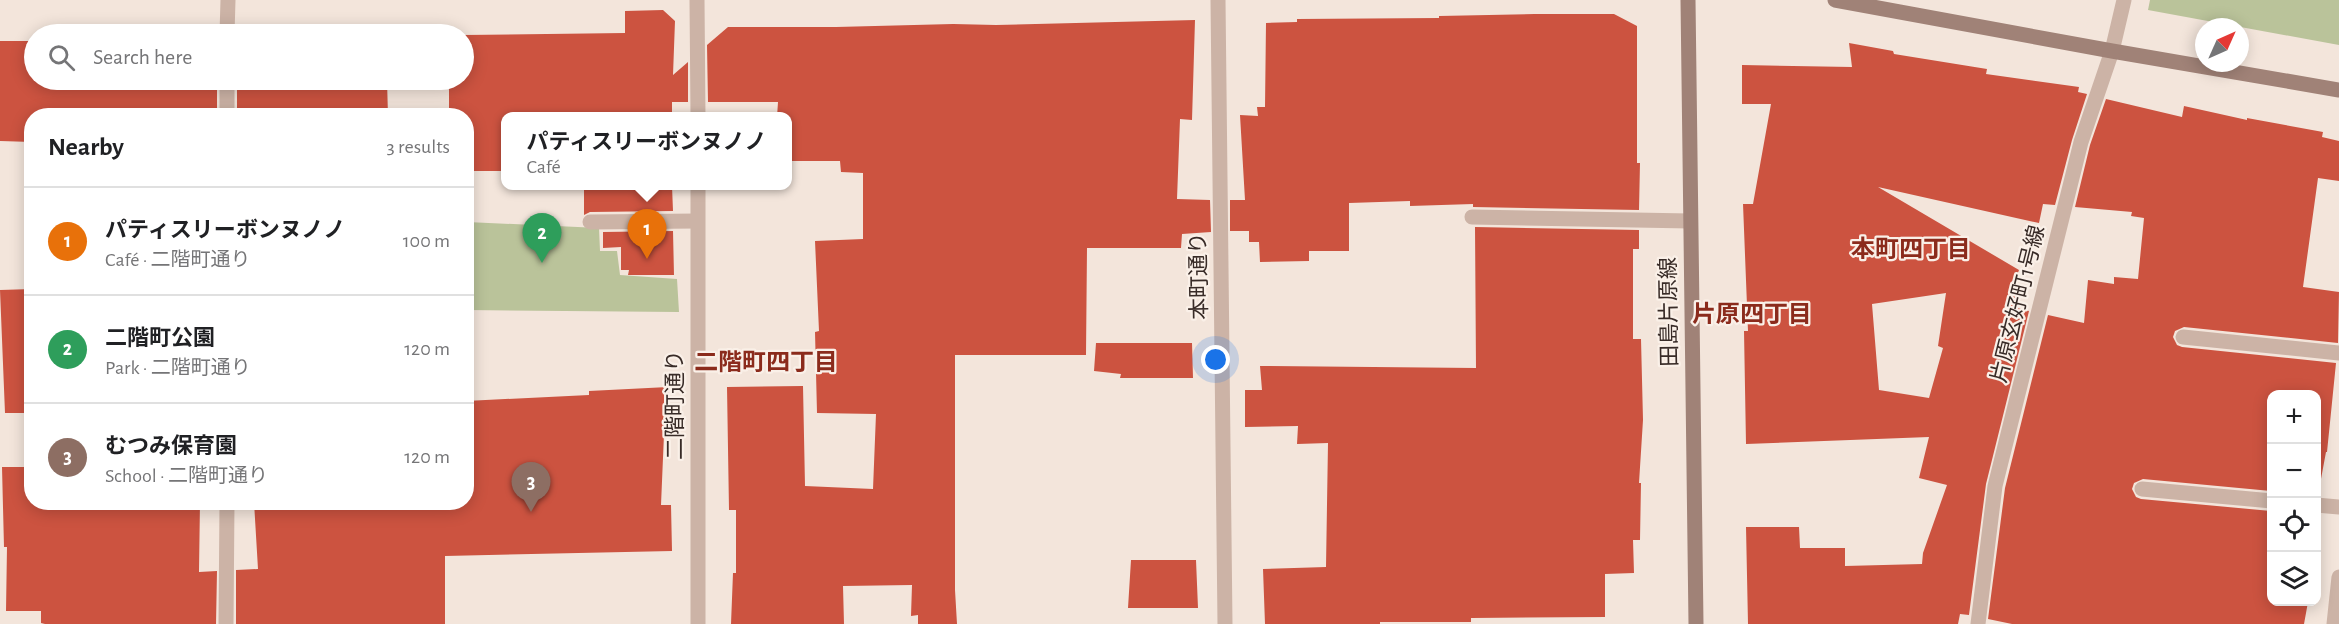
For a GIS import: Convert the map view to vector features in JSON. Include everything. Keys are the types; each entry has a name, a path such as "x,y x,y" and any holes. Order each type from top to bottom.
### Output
{"main road":[{"name":"田島片原線","path":"1688,0 1696,624"},
{"path":"1835,0 2339,90"}],"street":[{"path":"227,24 228,0"},
{"path":"697,0 698,112"},
{"name":"本町通り","path":"1218,0 1226,624"},
{"name":"片原玄好町1号線","path":"1978,624 1995,486 2081,142 2112,51 2124,0"},
{"path":"227,90 227,108"},
{"name":"二階町通り","path":"698,190 698,624"},
{"path":"1472,217 1690,221"},
{"path":"590,222 698,221"},
{"path":"2183,337 2339,353"},
{"path":"2142,489 2267,501"},
{"path":"2321,505 2339,507"},
{"path":"226,624 227,510"},
{"path":"2334,624 2339,577"}],"green space":[{"path":"2150,0 2339,0 2339,45 2249,29 2249,18 2195,19 2148,10"},
{"path":"474,222 599,228 600,251 617,251 620,275 677,279 679,312 474,310"}],"building":[{"path":"663,10 675,21 673,75 688,62 688,102 672,102 672,112 501,112 501,171 474,171 474,108 449,108 449,90 474,90 474,35 625,33 625,11"},
{"path":"1614,14 1637,26 1639,210 1473,207 1473,204 1410,206 1410,201 1349,203 1349,251 1309,251 1309,261 1260,262 1259,242 1249,242 1249,231 1230,231 1230,200 1245,200 1240,115 1258,116 1257,107 1265,107 1266,23 1297,22 1297,19 1439,18 1439,16"},
{"path":"1195,20 1192,120 1180,119 1177,199 1210,200 1211,232 1182,234 1181,248 1087,248 1086,355 955,355 957,624 918,624 918,615 911,616 912,585 843,586 844,624 731,624 733,573 736,573 736,510 729,510 727,387 803,386 805,486 873,489 876,414 817,413 815,332 819,331 815,241 863,239 863,173 841,172 840,161 792,161 792,112 777,112 778,102 708,102 707,45 728,27 996,25"},
{"path":"0,41 24,41 24,90 217,90 217,108 24,108 24,142 0,141"},
{"path":"1849,43 1893,51 1894,54 1987,69 1986,74 2079,87 2078,92 2087,94 2055,205 2043,204 2039,223 1878,187 2019,270 2013,286 2018,288 2013,307 2029,311 1986,484 1969,615 1960,614 1958,624 1748,624 1746,527 1799,527 1800,548 1845,548 1845,566 1922,564 1923,553 1947,485 1919,478 1929,437 1746,444 1744,331 1748,331 1743,204 1753,204 1771,104 1742,104 1742,65 1852,67","holes":["1946,293 1938,346 1943,348 1929,398 1879,390 1872,304"]},
{"path":"237,90 387,90 388,108 237,108"},
{"path":"2106,99 2182,117 2184,106 2247,120 2247,118 2323,132 2322,137 2339,141 2339,181 2318,178 2303,287 2339,292 2338,343 2184,327 2175,331 2173,337 2177,345 2182,347 2336,363 2327,452 2321,479 2321,390 2267,390 2267,491 2143,479 2134,483 2132,489 2136,497 2141,499 2267,511 2267,606 2307,606 2304,624 2012,624 1988,619 2005,488 2048,315 2084,323 2088,280 2114,284 2114,277 2138,279 2144,218 2131,216 2132,212 2075,207 2090,145"},
{"path":"584,190 672,190 673,211 590,212 584,215"},
{"path":"1475,227 1639,230 1639,249 1633,249 1633,339 1641,339 1643,420 1639,483 1641,483 1640,540 1633,540 1634,573 1605,574 1605,617 1471,618 1471,622 1380,622 1380,624 1265,624 1263,569 1326,567 1328,443 1297,444 1298,426 1245,427 1245,390 1262,390 1260,366 1476,368"},
{"path":"673,231 674,275 628,275 629,270 621,270 621,247 603,248 603,232"},
{"path":"24,289 24,413 5,413 0,290"},
{"path":"1096,343 1192,343 1193,378 1120,378 1121,374 1094,371"},
{"path":"668,387 669,434 664,434 661,505 671,505 672,551 445,556 445,624 236,624 236,570 258,569 254,510 474,510 474,401 589,395 589,391"},
{"path":"2,467 24,467 24,510 200,510 199,572 217,571 216,624 45,624 41,623 41,611 6,611 7,547 4,547"},
{"path":"1131,560 1196,560 1198,608 1128,608"}],"place":[{"name":"パティスリーボンヌノノ","path":"647,259"},
{"name":"二階町公園","path":"542,263"},
{"name":"むつみ保育園","path":"531,512"}],"district":[{"name":"本町四丁目","path":"1911,250"},
{"name":"片原四丁目","path":"1752,315"},
{"name":"二階町四丁目","path":"766,363"}]}
